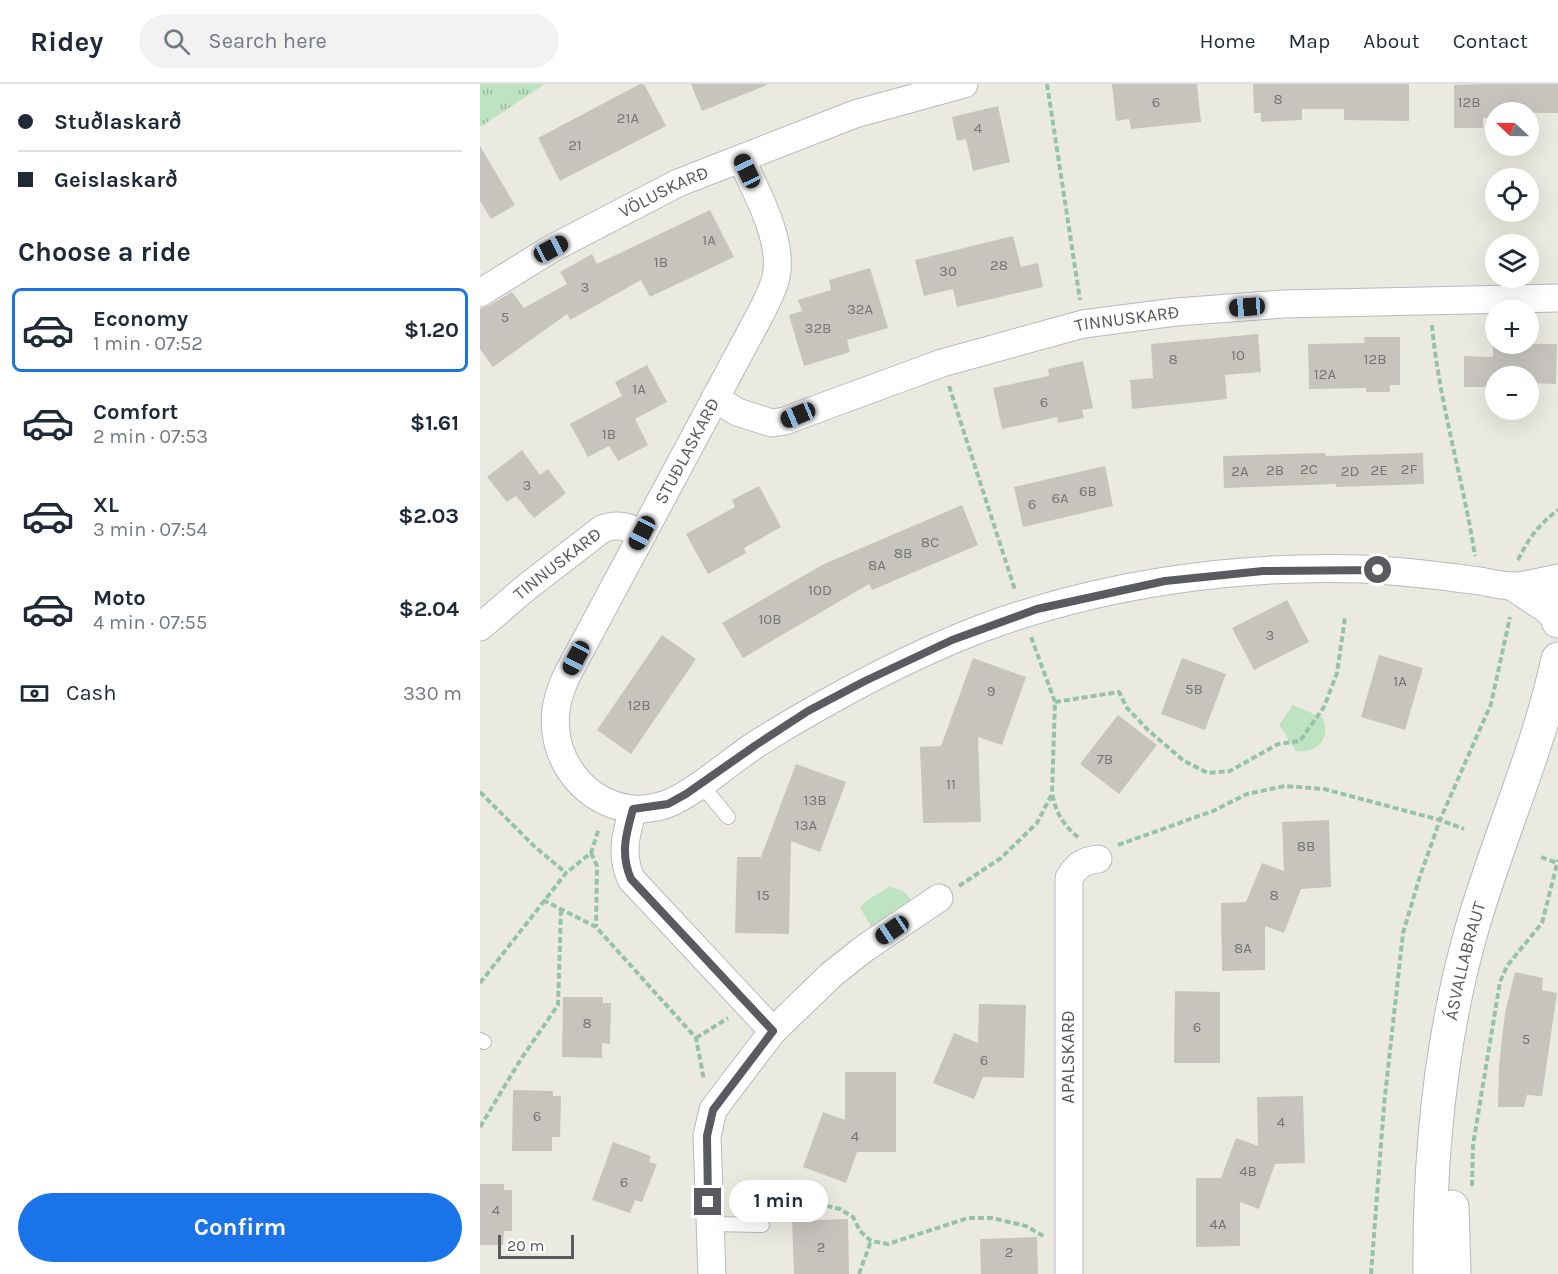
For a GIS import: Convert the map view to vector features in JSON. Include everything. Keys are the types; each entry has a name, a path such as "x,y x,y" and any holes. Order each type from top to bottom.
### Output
{"main road":[{"path":"1558,599 1558,621"},
{"name":"ÁSVALLABRAUT","path":"1430,1274 1435,1146 1440,1090 1452,1013 1470,933 1493,858 1537,741 1558,659"},
{"name":"ÁSVALLABRAUT","path":"1454,1274 1452,1211 1458,1123 1486,957 1510,875 1538,793 1558,748"}],"street":[{"name":"VÖLUSKARÐ","path":"480,293 551,249 678,183 855,114 964,84"},
{"name":"STUÐLASKARÐ","path":"741,159 768,220 777,248 776,279 762,311 566,677 556,709 557,742 569,770 589,793 633,809 668,804 808,711 952,640 1022,615 1079,599 1165,581 1263,571 1359,569 1414,573 1478,581 1512,589 1546,609 1558,621"},
{"name":"TINNUSKARÐ","path":"715,398 737,411 772,423 785,421 942,363 1083,324 1176,312 1284,304 1558,298"},
{"name":"TINNUSKARÐ","path":"480,627 545,572 602,529 611,525 623,525 642,533"},
{"name":"STUÐLASKARÐ","path":"1512,589 1558,578"},
{"path":"633,809 624,848 631,879 773,1031"},
{"name":"APALSKARÐ","path":"1069,1263 1069,878 1076,866 1100,849"},
{"path":"712,1274 708,1224 707,1136 709,1123 717,1105 773,1031 832,974 865,948 939,898"}],"lane":[{"path":"700,783 728,817"},
{"path":"708,1224 762,1225"}],"path":[{"path":"1047,84 1076,268"},
{"path":"1434,348 1453,452 1470,524 1478,581"},
{"path":"957,413 1022,615 1052,689 1055,702 1052,793 1060,819 1069,830 1100,849 1122,845 1213,811 1248,794 1286,786 1324,789 1440,820 1464,829"},
{"path":"1371,1274 1383,1105 1403,933 1440,820 1491,704 1512,589 1528,541 1541,522 1558,510"},
{"path":"1055,702 1119,692 1127,708 1148,730 1184,761 1208,773 1230,771 1278,744 1300,741 1324,707 1336,673 1345,618"},
{"path":"480,792 534,846 566,873"},
{"path":"939,898 1001,858 1037,823 1052,793"},
{"path":"480,983 566,873 591,853 608,801"},
{"path":"591,853 597,866 596,927"},
{"path":"1472,1189 1473,1145 1500,982 1507,966 1542,923 1558,862 1541,857"},
{"path":"543,900 596,927 696,1038 707,1089 717,1105"},
{"path":"480,1127 521,1059 558,1005 561,909"},
{"path":"696,1038 748,1005"},
{"path":"762,1204 811,1202 840,1209 853,1217 860,1231 871,1241 888,1244 968,1218 992,1218 1026,1226 1069,1263"},
{"path":"859,1274 871,1241"}],"green space":[{"path":"480,84 545,84 480,127"},
{"path":"1293,705 1323,718 1324,738 1320,744 1310,750 1296,751 1279,725"},
{"path":"889,887 904,892 914,906 876,934 860,908 866,901"}],"building":[{"path":"640,84 644,84 666,126 560,181 538,138"},
{"path":"691,84 767,84 767,85 702,111"},
{"path":"1112,84 1197,84 1201,122 1131,129 1129,119 1116,121"},
{"path":"1253,84 1409,84 1409,121 1344,120 1344,109 1302,109 1302,120 1261,122 1261,113 1254,113"},
{"path":"1558,84 1558,113 1539,113 1539,102 1485,102 1483,128 1454,128 1454,85"},
{"path":"998,106 1010,162 973,171 966,139 957,141 952,117"},
{"path":"480,146 515,205 491,219 480,201"},
{"path":"710,210 734,257 650,297 641,280 570,320 567,314 493,367 480,349 480,309 512,292 524,308 567,284 560,272 592,254 597,264"},
{"path":"1013,236 1021,267 1038,263 1043,287 957,307 953,289 924,296 915,260"},
{"path":"870,268 888,328 847,340 850,352 804,366 789,315 802,311 798,300 831,290 829,280"},
{"path":"1258,334 1261,372 1225,375 1227,399 1132,409 1130,380 1153,378 1151,344"},
{"path":"1364,337 1400,337 1400,385 1390,385 1390,392 1366,392 1366,388 1309,389 1308,344 1365,343"},
{"path":"1539,344 1557,344 1556,384 1539,383 1539,366 1485,366 1485,387 1464,387 1464,356 1493,357 1493,354 1539,354"},
{"path":"1083,361 1093,408 1082,410 1084,418 1058,423 1057,417 1002,429 993,388 1049,376 1048,369"},
{"path":"647,365 667,402 635,419 648,445 618,461 609,446 588,457 570,424 622,396 615,382"},
{"path":"522,450 540,475 548,469 566,493 534,518 516,496 507,502 487,477"},
{"path":"1325,453 1326,456 1423,453 1424,484 1224,488 1223,456"},
{"path":"1105,466 1113,506 1023,527 1014,487"},
{"path":"759,486 781,527 744,548 746,553 708,574 686,534 735,507 732,500"},
{"path":"962,505 978,545 872,590 869,584 743,658 722,623 824,564"},
{"path":"1287,600 1309,642 1254,670 1232,628"},
{"path":"662,635 696,659 631,754 597,730"},
{"path":"1379,655 1423,668 1405,730 1361,717"},
{"path":"973,658 1026,677 1002,745 978,737 981,822 923,823 920,747 941,746"},
{"path":"1182,658 1226,674 1205,730 1161,714"},
{"path":"1118,715 1157,745 1119,794 1080,764"},
{"path":"796,764 846,782 820,852 791,841 789,934 735,933 737,857 761,857"},
{"path":"1329,820 1331,887 1301,889 1284,933 1265,926 1265,970 1222,971 1221,903 1246,902 1262,863 1284,871 1282,822"},
{"path":"1515,972 1543,978 1542,990 1557,993 1542,1096 1527,1095 1524,1107 1498,1107 1499,1066 1505,1013"},
{"path":"1175,991 1220,992 1220,1063 1174,1063"},
{"path":"563,997 603,997 603,1003 611,1003 610,1044 602,1043 602,1058 562,1057"},
{"path":"979,1004 1026,1005 1024,1078 983,1077 974,1099 933,1083 954,1033 978,1043"},
{"path":"845,1072 896,1072 896,1152 857,1152 846,1183 803,1167 823,1112 845,1120"},
{"path":"513,1090 553,1091 553,1096 561,1096 560,1137 552,1137 552,1151 512,1151"},
{"path":"1303,1096 1305,1163 1275,1164 1259,1209 1240,1202 1240,1246 1196,1247 1196,1178 1221,1178 1236,1138 1258,1146 1257,1097"},
{"path":"613,1142 651,1156 649,1162 657,1164 642,1202 635,1200 630,1213 592,1200"},
{"path":"480,1184 504,1184 504,1190 512,1190 512,1231 504,1231 503,1245 480,1245"},
{"path":"848,1219 849,1274 794,1274 792,1221"},
{"path":"1037,1237 1038,1274 981,1274 980,1239"}],"route":[{"path":"708,1202 707,1136 713,1110 773,1031 631,879 624,858 624,848 633,809 668,804 808,711 865,681 952,640 1037,609 1165,581 1263,571 1378,570"}]}
